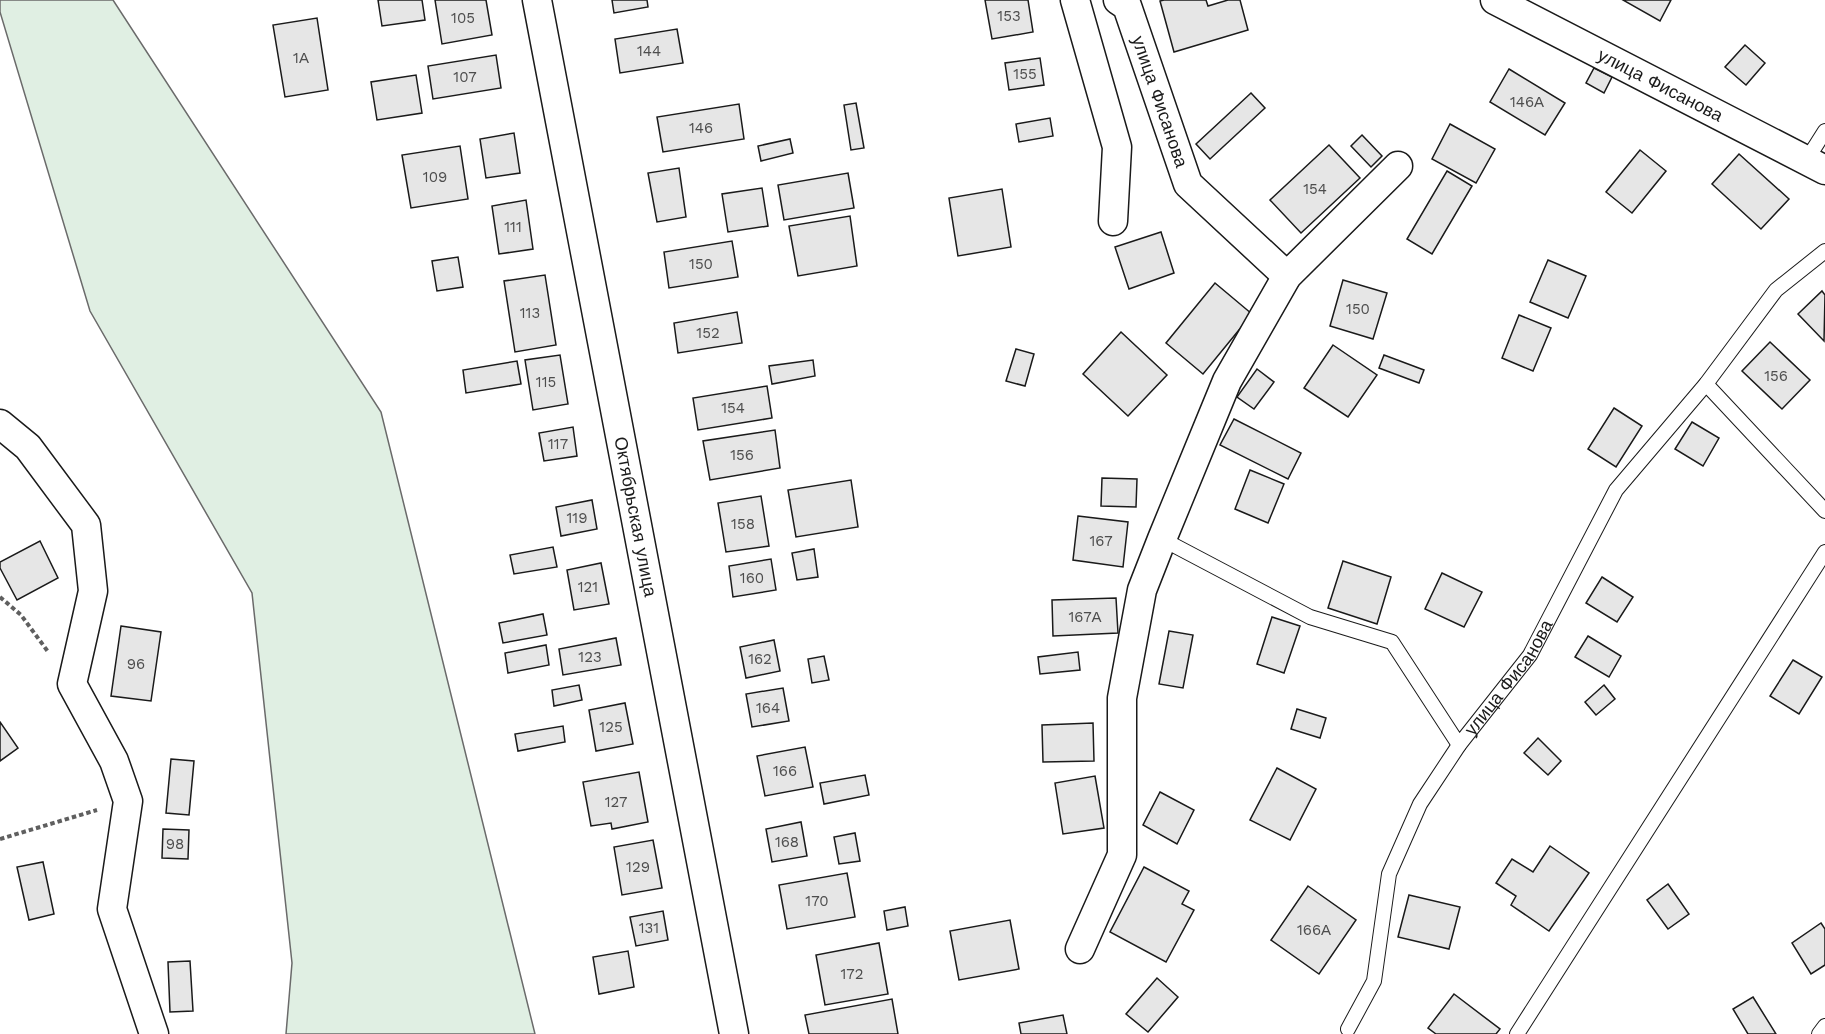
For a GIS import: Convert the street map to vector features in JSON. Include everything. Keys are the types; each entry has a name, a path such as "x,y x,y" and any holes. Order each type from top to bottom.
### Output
{"street":[{"name":"Октябрьская улица","path":"537,0 734,1034"},
{"path":"1075,0 1117,147 1113,221"},
{"name":"улица Фисанова","path":"1118,0 1127,6 1188,184 1287,276"},
{"name":"улица Фисанова","path":"1495,0 1816,165"},
{"path":"1080,949 1122,855 1122,698 1142,590 1162,539 1227,381 1287,276 1398,166"},
{"path":"0,424 28,447 86,525 93,591 72,684 114,760 128,801 112,909 154,1034"}],"lane":[{"path":"1816,165 1825,131"},
{"name":"улица Фисанова","path":"1162,539 1310,617 1392,642 1458,746 1530,655 1616,490 1706,384 1776,290 1825,251"},
{"path":"1706,384 1825,511"},
{"path":"1517,1034 1825,552"},
{"path":"1348,1029 1374,981 1389,874 1420,804 1458,746"},
{"path":"1818,1034 1825,1026"}],"path":[{"path":"0,597 21,615 72,684"},
{"path":"0,839 128,801"}],"green space":[{"path":"0,0 113,0 381,412 535,1034 286,1034 292,963 252,593 90,311 0,12"}],"building":[{"path":"378,0 422,0 425,20 382,26"},
{"path":"435,0 486,0 492,35 442,44"},
{"path":"612,0 647,0 648,7 614,13"},
{"path":"985,0 1028,0 1033,32 992,39"},
{"path":"1206,0 1208,6 1228,0 1240,0 1248,30 1174,52 1160,1"},
{"path":"1623,0 1671,0 1660,21"},
{"path":"317,18 328,90 285,97 273,25"},
{"path":"677,29 683,63 620,73 615,39"},
{"path":"1745,45 1765,63 1746,85 1725,67"},
{"path":"496,55 501,88 433,99 428,66"},
{"path":"1040,58 1044,85 1009,90 1005,63"},
{"path":"1594,68 1612,77 1604,93 1586,83"},
{"path":"1509,69 1565,103 1545,135 1490,102"},
{"path":"416,75 422,113 377,120 371,82"},
{"path":"1251,93 1265,108 1210,159 1196,144"},
{"path":"856,103 864,148 851,150 844,105"},
{"path":"739,104 744,139 663,152 657,117"},
{"path":"1050,118 1053,136 1019,142 1016,124"},
{"path":"1450,124 1495,149 1476,183 1432,159"},
{"path":"514,133 520,173 486,178 480,139"},
{"path":"1362,135 1382,156 1371,167 1351,146"},
{"path":"790,139 793,153 761,161 758,146"},
{"path":"1329,145 1360,178 1301,233 1270,200"},
{"path":"460,146 468,199 411,208 402,155"},
{"path":"1640,150 1666,171 1632,213 1606,192"},
{"path":"1739,154 1789,199 1761,229 1712,184"},
{"path":"679,168 686,217 657,222 648,173"},
{"path":"1447,171 1472,186 1432,254 1407,239"},
{"path":"848,173 854,208 784,220 778,185"},
{"path":"762,188 768,226 728,232 722,194"},
{"path":"1002,189 1011,247 958,256 949,198"},
{"path":"526,200 533,249 499,254 492,206"},
{"path":"850,216 857,266 798,276 789,226"},
{"path":"1161,232 1174,273 1129,289 1115,247"},
{"path":"732,241 738,277 669,288 664,252"},
{"path":"458,257 463,287 437,291 432,261"},
{"path":"1548,260 1586,276 1568,318 1530,302"},
{"path":"545,275 556,345 515,352 504,281"},
{"path":"1343,280 1387,293 1373,339 1330,326"},
{"path":"1215,283 1252,314 1203,374 1166,343"},
{"path":"1822,291 1825,295 1824,341 1798,314"},
{"path":"737,312 742,343 678,353 674,323"},
{"path":"1519,315 1551,328 1533,371 1502,358"},
{"path":"1121,332 1167,375 1128,416 1083,374"},
{"path":"1770,342 1810,380 1782,409 1742,371"},
{"path":"1333,345 1377,375 1348,417 1304,388"},
{"path":"1016,349 1034,354 1025,386 1006,381"},
{"path":"560,355 568,404 533,410 525,360"},
{"path":"1384,355 1424,370 1419,383 1379,368"},
{"path":"813,360 815,376 772,384 769,366"},
{"path":"517,361 521,384 466,393 463,370"},
{"path":"1257,369 1274,382 1254,409 1237,397"},
{"path":"767,386 772,418 698,430 693,398"},
{"path":"1614,408 1642,426 1616,467 1588,449"},
{"path":"1234,419 1301,453 1288,479 1220,445"},
{"path":"1692,422 1719,438 1703,466 1675,449"},
{"path":"573,427 577,456 544,461 539,433"},
{"path":"775,430 780,468 710,480 703,441"},
{"path":"1250,470 1284,484 1268,523 1235,509"},
{"path":"1102,478 1137,479 1136,507 1101,506"},
{"path":"851,480 858,527 796,537 788,490"},
{"path":"761,496 769,546 726,552 718,503"},
{"path":"592,500 597,529 561,536 556,507"},
{"path":"1078,516 1128,522 1123,567 1073,560"},
{"path":"40,541 58,578 17,600 0,568 0,562"},
{"path":"553,547 557,567 514,574 510,555"},
{"path":"814,549 818,577 797,580 792,553"},
{"path":"771,559 776,590 733,597 729,566"},
{"path":"1343,561 1391,577 1377,624 1328,608"},
{"path":"601,563 609,604 574,610 567,570"},
{"path":"1442,573 1482,592 1464,627 1425,609"},
{"path":"1602,577 1633,597 1617,622 1586,603"},
{"path":"1116,598 1118,633 1053,636 1052,600"},
{"path":"543,614 547,635 503,643 499,623"},
{"path":"1272,617 1300,626 1284,673 1257,664"},
{"path":"121,626 161,632 151,701 111,696"},
{"path":"1169,631 1193,635 1183,688 1159,684"},
{"path":"1588,636 1621,656 1609,677 1575,657"},
{"path":"616,638 621,665 563,675 559,649"},
{"path":"774,640 780,671 746,678 740,647"},
{"path":"546,645 549,665 508,673 505,653"},
{"path":"1078,652 1080,670 1040,674 1038,657"},
{"path":"824,656 829,680 812,683 808,659"},
{"path":"1793,660 1822,677 1799,714 1770,696"},
{"path":"579,685 582,700 554,706 552,690"},
{"path":"1604,685 1615,699 1596,715 1585,702"},
{"path":"783,688 789,721 752,727 746,694"},
{"path":"625,703 633,744 596,751 589,710"},
{"path":"1297,709 1326,718 1320,738 1291,729"},
{"path":"0,722 18,748 0,761"},
{"path":"1093,723 1094,761 1043,762 1042,725"},
{"path":"563,726 565,742 518,751 515,734"},
{"path":"1538,738 1561,761 1548,775 1524,753"},
{"path":"805,747 813,787 765,796 757,756"},
{"path":"171,759 194,761 189,815 166,813"},
{"path":"1277,768 1316,789 1290,840 1250,820"},
{"path":"639,772 648,822 612,829 611,823 591,826 583,782"},
{"path":"865,775 869,795 824,804 820,783"},
{"path":"1095,776 1104,828 1063,834 1055,783"},
{"path":"1160,792 1194,810 1177,844 1143,825"},
{"path":"801,822 807,856 772,862 766,829"},
{"path":"163,829 189,830 188,859 162,858"},
{"path":"855,833 860,861 839,864 834,837"},
{"path":"653,840 662,888 622,895 614,847"},
{"path":"1550,846 1589,873 1549,931 1511,905 1516,896 1496,883 1512,859 1533,872"},
{"path":"43,862 54,914 29,920 17,867"},
{"path":"1144,867 1189,891 1182,904 1194,910 1166,962 1110,932"},
{"path":"847,873 855,917 787,929 779,885"},
{"path":"1668,884 1689,914 1668,929 1647,900"},
{"path":"1308,886 1356,920 1319,974 1271,940"},
{"path":"1409,895 1460,907 1449,949 1398,937"},
{"path":"905,907 908,926 887,930 884,911"},
{"path":"663,911 668,940 636,946 630,917"},
{"path":"1010,920 1019,969 959,980 950,931"},
{"path":"1821,923 1825,929 1825,965 1811,974 1792,943"},
{"path":"879,943 888,994 825,1005 816,955"},
{"path":"628,951 634,987 599,994 593,957"},
{"path":"190,961 193,1011 170,1012 168,962"},
{"path":"1157,978 1178,997 1148,1032 1126,1014"},
{"path":"1454,994 1500,1029 1496,1034 1436,1034 1428,1028"},
{"path":"1753,997 1776,1034 1748,1034 1733,1009"},
{"path":"892,999 898,1034 809,1034 805,1015"},
{"path":"1063,1015 1067,1034 1021,1034 1019,1023"}]}
